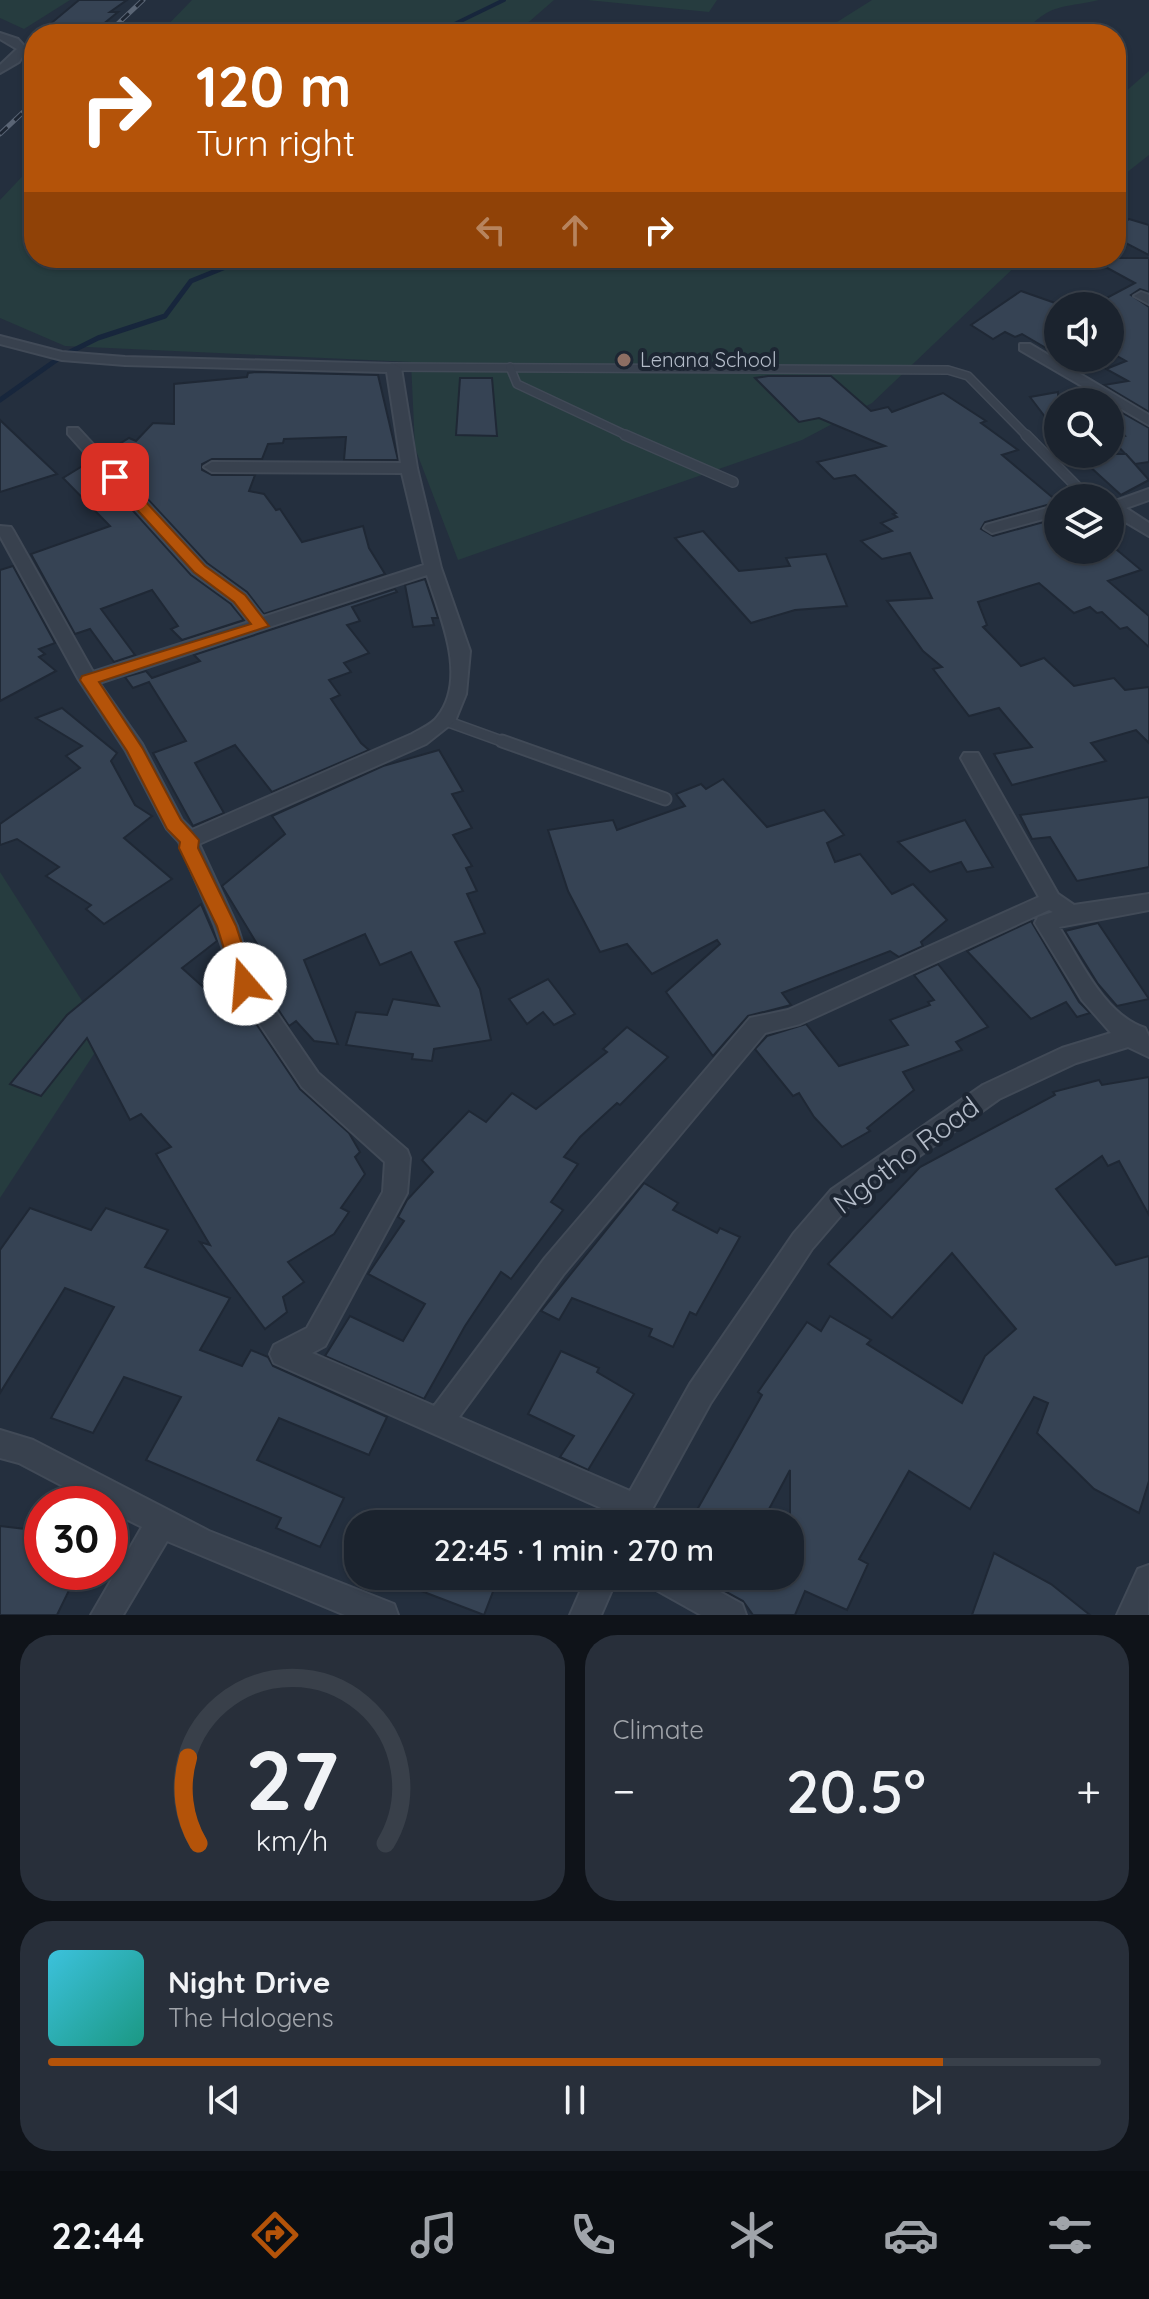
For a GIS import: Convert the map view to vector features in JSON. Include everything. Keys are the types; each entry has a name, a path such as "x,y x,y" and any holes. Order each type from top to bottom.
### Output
{"street":[{"path":"0,36 14,41 22,49 15,60 0,70"},
{"path":"0,340 62,356 125,361 392,367 409,468 433,568 461,651 457,694 446,721 419,739 189,840"},
{"path":"1025,347 1149,421"},
{"path":"73,431 199,569 239,598 261,626"},
{"path":"212,467 409,468"},
{"path":"1124,503 1149,494"},
{"path":"992,528 1044,514"},
{"path":"1124,516 1149,531"},
{"path":"5,530 88,680 135,749 174,824 189,840 189,848 226,926 245,984 310,1080 398,1158 395,1193 326,1320 316,1337 284,1354 441,1420 619,1510"},
{"path":"88,680 433,568"},
{"path":"971,758 1051,900 1071,914"},
{"path":"441,1420 477,1365 560,1258 758,1025 792,1018 1051,900"},
{"path":"1142,1039 1083,985 1046,923 1071,914 1149,902"},
{"name":"Ngotho Road","path":"634,1510 700,1394 765,1295 803,1241 840,1198 991,1092 1070,1055 1142,1039"},
{"path":"0,1444 23,1450 200,1542 383,1615"},
{"path":"106,1615 162,1521"},
{"path":"1132,1615 1149,1580"},
{"path":"585,1615 597,1590"},
{"path":"687,1590 731,1615"}],"lane":[{"path":"392,367 827,368 959,372 968,376 1074,484"},
{"path":"510,367 517,384 540,397 733,482"},
{"path":"446,721 665,799"}],"green space":[{"path":"0,0 70,0 32,24 24,24 24,29 0,18"},
{"path":"192,0 554,0 526,24 169,24"},
{"path":"587,0 717,0 709,12"},
{"path":"872,0 1099,0 1065,6 1041,16 1032,24 834,24"},
{"path":"1149,71 1149,155 1126,173 1126,91"},
{"name":"Lenana School","path":"24,175 24,268 1014,268 872,403 802,440 458,560 415,448 411,362 65,346 0,318 0,200"},
{"path":"0,872 105,1037 0,1198"}],"building":[{"path":"79,0 127,0 110,12 118,12 103,24 50,24"},
{"path":"1129,219 1149,225 1149,255 1126,243 1126,221"},
{"path":"1126,258 1149,258 1149,292 1140,289 1131,295 1149,307 1149,412 1124,397 1124,388 1104,385 1128,381 1112,372 1124,372 1126,361 1124,292 1118,292 1135,283 1107,268 1126,268"},
{"path":"1021,291 1044,299 1044,347 1022,334 1015,337 1005,332 993,339 971,325"},
{"path":"248,373 378,375 398,460 344,460 346,437 343,437 284,439 283,443 268,444 262,459 212,459 202,464 202,470 212,475 255,475 249,491 264,494 276,510 280,509 302,542 363,526 369,548 385,574 264,614 247,592 207,563 105,453 129,438 136,441 153,423 174,424 174,384 247,377"},
{"path":"831,376 871,411 888,407 892,412 943,393 986,421 981,423 1018,450 1002,455 1044,490 1044,506 985,522 981,529 993,536 1044,522 1044,564 1124,564 1124,556 1141,570 1108,581 1149,616 1149,647 1127,627 1120,629 1102,612 1097,613 1090,607 1074,613 1039,583 978,602 987,625 983,627 1021,666 1044,658 1074,686 1114,678 1125,690 1149,687 1149,743 1136,730 1091,743 1106,761 1012,785 994,754 1032,747 999,708 969,716 933,669 942,667 923,651 887,601 932,598 910,553 882,559 861,541 892,531 881,523 897,517 893,514 896,513 855,475 834,479 817,462 885,446 819,418 799,422 755,378"},
{"path":"460,378 492,378 497,436 456,435"},
{"path":"1044,394 1044,416 1030,397"},
{"path":"1124,414 1149,428 1149,462 1135,464 1124,453"},
{"path":"0,420 57,474 0,492"},
{"path":"1124,454 1149,480 1124,493 1124,484 1109,484 1091,468 1124,468"},
{"path":"89,462 191,575 231,604 244,620 182,640 171,629 178,626 152,590 101,609 135,655 114,662 90,629 75,634 31,554 110,526 63,478"},
{"path":"703,531 739,571 790,566 786,558 826,554 847,606 795,610 751,623 675,538"},
{"path":"13,566 55,643 39,649 45,654 39,657 56,671 0,701 0,570"},
{"path":"425,579 438,618 432,618 434,625 413,627 405,585"},
{"path":"395,589 397,592 352,607 360,621 347,625 369,653 344,663 351,672 329,680 340,695 331,699 369,750 272,792 235,745 195,763 224,813 193,826 153,753 186,741 149,682 133,688 125,677 146,671 152,678 200,661 194,655"},
{"path":"62,708 117,753 111,761 135,805 152,816 124,838 172,879 104,924 86,909 91,905 46,876 59,867 17,839 0,845 0,824 80,768 66,756 82,746 36,718"},
{"path":"439,750 463,791 452,794 472,828 453,835 472,866 466,868 477,891 467,894 485,933 455,942 480,989 491,1040 434,1049 432,1061 412,1059 413,1054 346,1045 356,1012 387,1015 393,999 439,1006 411,952 380,965 365,934 304,960 338,1044 314,1041 296,1021 289,1026 268,994 257,972 268,962 222,886 285,834 272,816 383,766"},
{"path":"723,779 767,827 824,810 844,835 827,843 835,862 860,854 892,894 913,884 947,920 921,942 923,946 899,957 890,951 782,993 791,1005 748,1016 713,1056 666,992 720,944 717,940 652,974 627,944 600,952 568,891 548,830 613,820 617,830 685,806 676,794 701,784 706,789"},
{"path":"1149,797 1149,867 1077,881 1050,837 1032,839 1020,815"},
{"path":"965,820 993,867 967,872 961,862 930,872 898,842"},
{"path":"201,904 217,941 182,968 213,996 222,988 241,1001 300,1089 349,1133 360,1152 355,1157 365,1174 341,1208 349,1212 334,1234 288,1262 304,1282 283,1297 287,1312 265,1329 200,1242 210,1245 156,1154 171,1147 141,1114 130,1120 87,1038 41,1096 10,1084 67,1015"},
{"path":"1031,921 1079,1002 1090,1013 1077,1017 1066,1002 1031,1019 967,951"},
{"path":"1098,923 1149,999 1117,1006 1098,984 1065,931"},
{"path":"938,964 988,1027 956,1042 962,1050 903,1072 914,1090 867,1128 870,1131 842,1147 814,1117 799,1093 793,1096 755,1049 767,1036 806,1024 839,1066 908,1045 890,1020 930,1005 928,1002 934,1000 914,975"},
{"path":"548,979 575,1014 554,1025 543,1012 527,1024 509,999"},
{"path":"627,1027 668,1057 620,1105 617,1103 580,1137 564,1157 578,1164 551,1202 563,1210 511,1279 501,1272 465,1326 424,1399 325,1356 350,1316 403,1341 425,1304 368,1274 404,1221 398,1217 407,1200 433,1172 422,1160 469,1111 486,1122 512,1093 536,1109 607,1052 603,1049"},
{"path":"1149,1077 1149,1215 1119,1161 1108,1166 1102,1156 1056,1189 1116,1265 1149,1256 1149,1481 1139,1513 1094,1489 1037,1433 1048,1403 1034,1397 970,1509 909,1471 859,1559 868,1564 847,1610 805,1591 795,1615 753,1615 743,1601 723,1590 804,1590 804,1510 790,1510 790,1470 769,1510 697,1510 762,1395 758,1392 807,1322 821,1331 830,1316 871,1340 867,1344 962,1403 985,1356 1016,1329 952,1253 892,1318 828,1264 920,1167 1055,1095 1053,1092 1099,1080 1102,1085"},
{"path":"644,1183 678,1203 673,1210 717,1233 720,1228 740,1237 696,1315 690,1312 673,1347 649,1336 652,1329 572,1298 559,1320 541,1311"},
{"path":"30,1208 91,1230 106,1208 168,1230 145,1267 230,1298 200,1350 242,1366 251,1350 268,1357 273,1366 387,1417 369,1455 279,1418 257,1460 344,1498 320,1547 276,1528 281,1518 146,1460 181,1397 124,1377 93,1433 51,1418 114,1307 65,1288 0,1393 0,1250"},
{"path":"561,1351 599,1368 597,1372 634,1394 588,1470 560,1457 574,1436 528,1414"},
{"path":"0,1526 24,1529 24,1590 69,1590 57,1615 0,1615"},
{"path":"994,1553 1051,1584 1090,1615 972,1615"},
{"path":"419,1590 494,1590 484,1615"}],"waterway":[{"path":"455,24 504,0"},
{"path":"0,400 62,356 98,338 165,316 191,281 223,268"}],"railway":[{"path":"118,24 143,0"},
{"path":"0,134 24,111"}],"place":[{"name":"Lenana School","path":"624,360"}],"route":[{"path":"115,477 199,569 239,598 261,626 88,680 135,749 174,824 189,840 189,848 226,926 245,984"}]}
